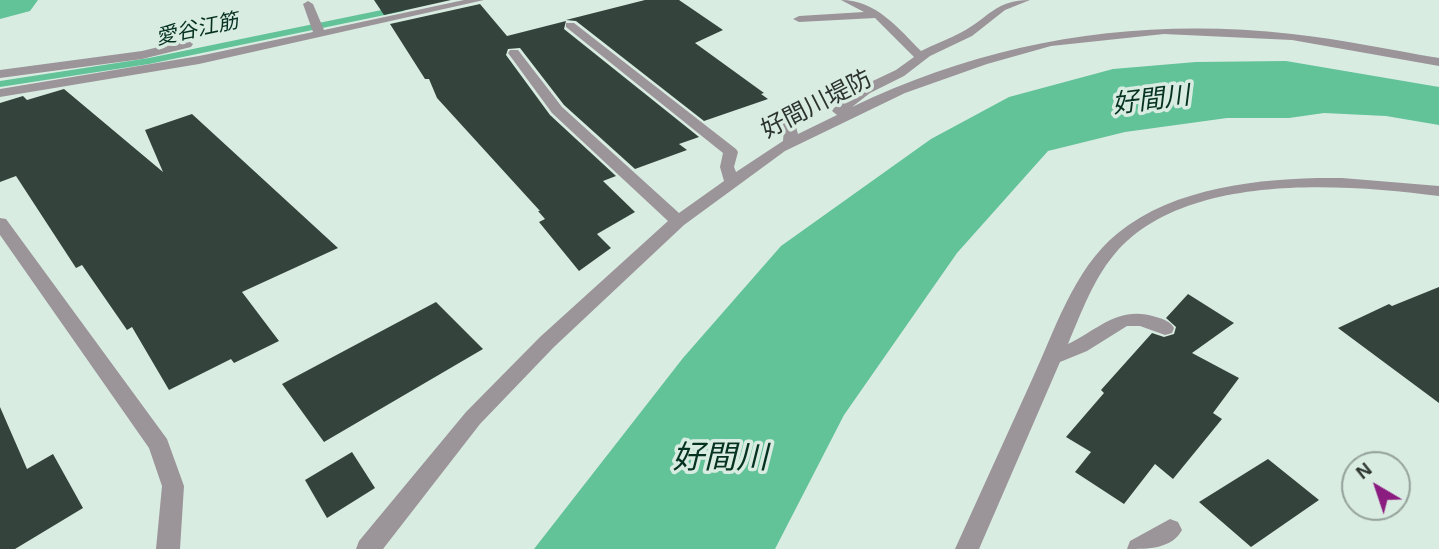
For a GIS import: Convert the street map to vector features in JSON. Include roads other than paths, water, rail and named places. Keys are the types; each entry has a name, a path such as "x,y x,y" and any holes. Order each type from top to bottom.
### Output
{"street":[{"path":"0,93 131,73 478,0"},
{"path":"846,0 878,15 921,57"},
{"path":"835,120 847,103 864,90 900,74 921,57 968,34 1001,8 1025,0"},
{"path":"308,4 320,34"},
{"path":"799,19 878,15"},
{"path":"570,25 731,152 727,167 731,181"},
{"name":"好間川堤防","path":"368,549 473,418 547,342 678,221 731,181 790,142 900,90 983,61 1051,43 1164,31 1245,33 1355,46 1439,62"},
{"path":"0,74 142,55 187,44"},
{"path":"514,53 557,110 678,221"},
{"path":"784,110 792,128 790,142"},
{"path":"967,549 1086,282 1115,244 1154,215 1223,191 1298,180 1387,184 1439,191"},
{"path":"0,223 159,445 173,486 168,549"},
{"path":"1053,357 1081,346 1119,320 1128,317 1141,317 1165,328"},
{"path":"1139,549 1170,530"}],"water":[{"name":"好間川","path":"1286,61 1439,87 1439,125 1386,116 1324,113 1289,118 1227,118 1125,132 1048,151 957,253 844,415 775,549 534,549 683,358 781,246 931,139 1009,97 1113,69 1196,62"}],"waterway":[{"path":"0,3 12,0"},
{"name":"愛谷江筋","path":"0,84 149,61 401,9"}]}
